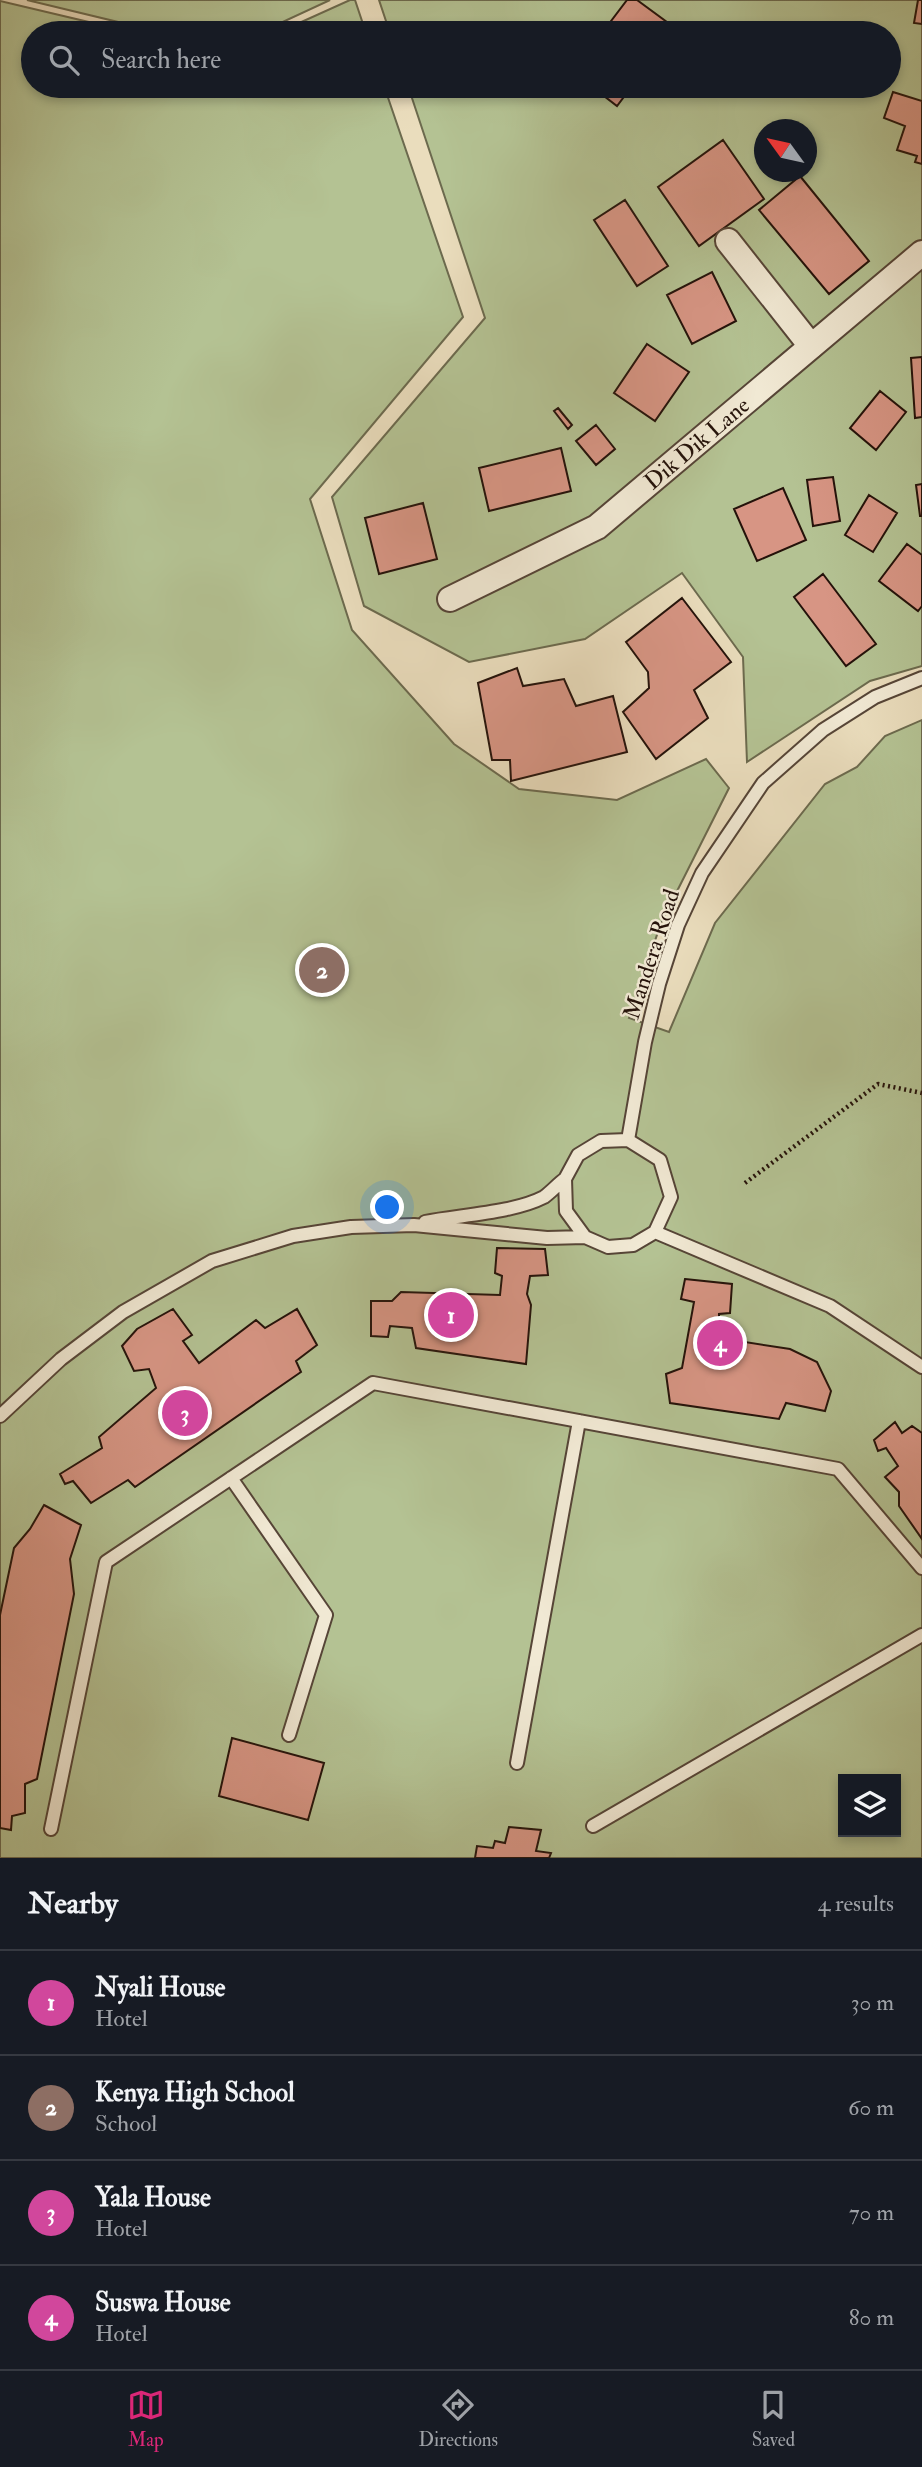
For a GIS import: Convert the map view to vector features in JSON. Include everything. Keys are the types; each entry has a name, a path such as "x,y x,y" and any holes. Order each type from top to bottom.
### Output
{"street":[{"path":"728,241 811,346"},
{"name":"Dik Dik Lane","path":"450,599 597,527 922,253"}],"lane":[{"name":"Mandera Road","path":"628,1140 645,1042 659,984 678,925 702,873 763,783 823,730 875,697 922,678"},
{"path":"0,1416 61,1359 123,1311 212,1261 293,1236 351,1227 414,1225 547,1238 585,1237 608,1247 633,1245 655,1232 671,1197 660,1160 628,1140 601,1141 578,1155 565,1178 545,1196 512,1208 414,1225"},
{"path":"565,1178 566,1211 585,1237"},
{"path":"655,1232 830,1306 922,1367"},
{"path":"51,1829 106,1562 373,1383 838,1469 922,1568"},
{"path":"517,1763 579,1421"},
{"path":"231,1478 326,1615 289,1735"},
{"path":"593,1826 922,1635"}],"path":[{"path":"745,1183 878,1084 922,1093"}],"green space":[{"path":"27,0 330,0 285,21 114,21"},
{"path":"355,0 362,21 304,21"},
{"path":"379,0 922,0 922,666 870,681 747,762 743,657 682,573 585,639 469,662 364,606 332,497 485,318 412,98 901,98 901,21 386,21"},
{"path":"0,1 84,21 21,21 21,98 388,98 463,317 310,499 352,630 454,744 519,789 617,800 706,759 729,788 661,923 629,1018 669,1032 715,923 825,784 857,767 885,736 922,720 922,1858 0,1858"}],"building":[{"path":"627,0 637,0 666,21 611,21"},
{"path":"918,0 922,0 922,24 914,23"},
{"path":"901,94 922,101 922,164 915,162 917,156 897,150 905,126 884,118 891,98 901,98"},
{"path":"607,98 623,98 617,106"},
{"path":"723,140 764,199 699,246 658,187"},
{"path":"793,182 805,182 869,261 829,294 759,210"},
{"path":"625,200 668,266 637,286 594,220"},
{"path":"712,272 736,321 692,344 667,295"},
{"path":"647,344 689,372 655,421 614,393"},
{"path":"922,357 922,417 915,418 911,358"},
{"path":"880,391 906,412 876,450 850,428"},
{"path":"558,408 572,425 568,429 554,411"},
{"path":"596,425 615,449 596,465 576,441"},
{"path":"561,448 571,491 489,511 479,468"},
{"path":"833,477 840,521 813,526 807,480"},
{"path":"922,484 922,516 920,516 916,485"},
{"path":"783,488 806,540 757,561 734,509"},
{"path":"869,495 897,513 873,552 845,535"},
{"path":"423,503 437,559 379,574 365,518"},
{"path":"907,544 922,555 922,606 918,611 879,581"},
{"path":"823,574 876,644 846,666 794,597"},
{"path":"682,598 731,662 694,690 708,718 656,759 623,712 649,688 648,672 626,642"},
{"path":"517,668 523,686 564,679 576,706 613,696 627,752 511,781 510,760 492,760 478,683"},
{"path":"497,1248 545,1249 548,1275 530,1276 527,1294 531,1305 526,1364 416,1348 412,1328 390,1326 388,1337 371,1336 371,1301 392,1301 401,1292 500,1295 502,1276 495,1273"},
{"path":"685,1279 732,1284 730,1313 719,1314 719,1338 790,1349 817,1362 831,1391 825,1411 786,1403 779,1419 670,1403 666,1374 682,1368 694,1302 681,1299"},
{"path":"173,1309 192,1335 183,1341 199,1363 256,1320 265,1328 297,1309 317,1345 296,1361 301,1372 135,1487 128,1480 91,1503 73,1481 65,1484 60,1474 102,1448 99,1437 156,1388 149,1369 134,1371 122,1346 137,1329"},
{"path":"895,1422 902,1433 912,1426 922,1433 922,1539 899,1506 899,1492 885,1477 898,1466 886,1448 878,1451 874,1440"},
{"path":"44,1505 81,1525 70,1559 74,1594 37,1779 25,1784 25,1813 12,1816 11,1830 0,1828 0,1615 14,1548 30,1529"},
{"path":"232,1738 324,1763 308,1820 219,1796"},
{"path":"509,1827 541,1830 536,1851 551,1853 549,1858 475,1858 477,1846 493,1848 495,1841 505,1843"}],"place":[{"name":"Kenya High School","path":"322,970"},
{"name":"Nyali House","path":"451,1315"},
{"name":"Suswa House","path":"720,1343"},
{"name":"Yala House","path":"185,1413"}]}
